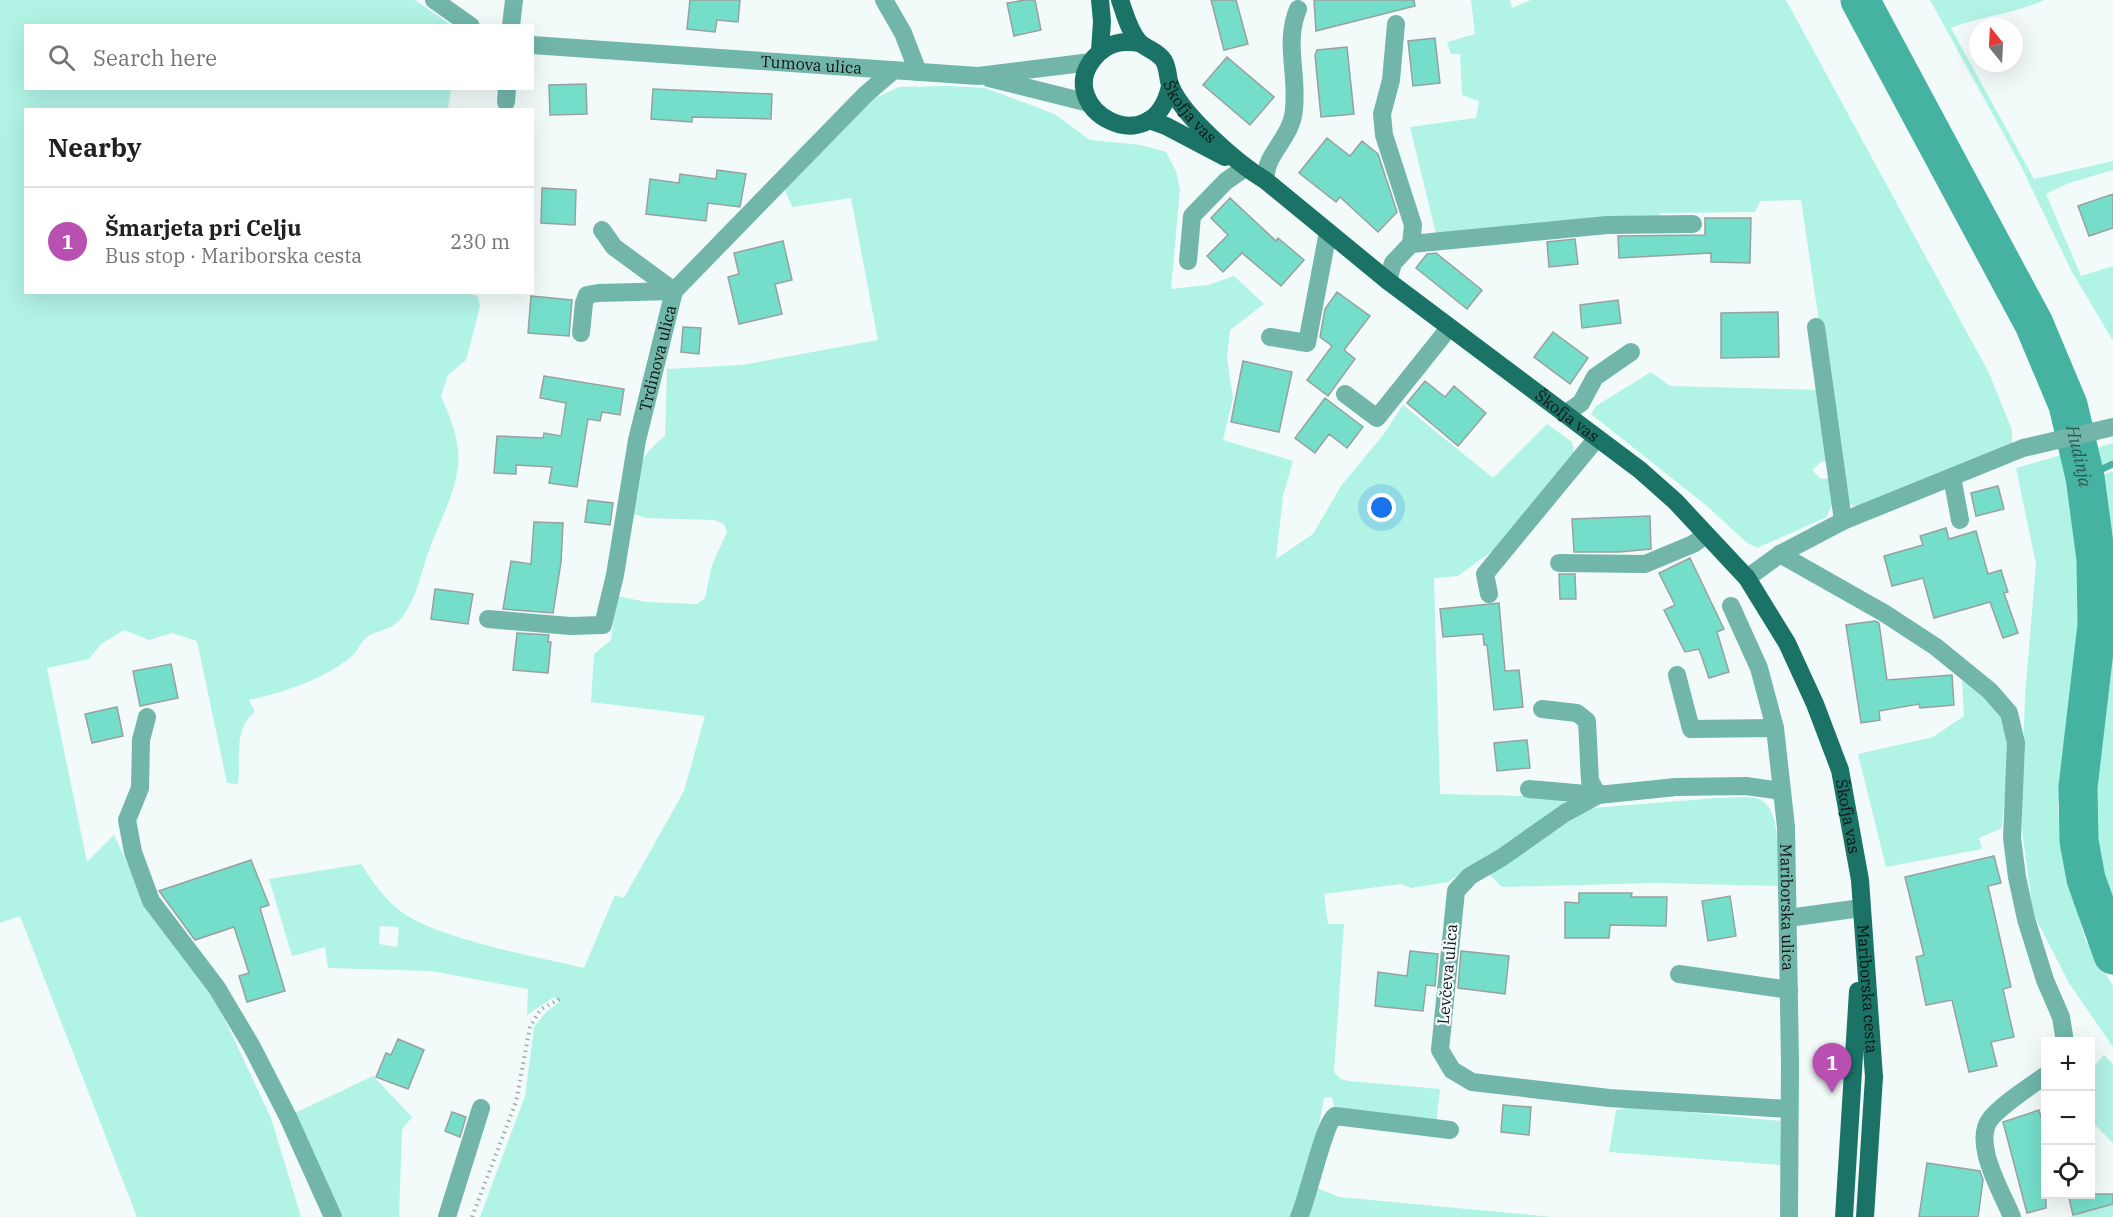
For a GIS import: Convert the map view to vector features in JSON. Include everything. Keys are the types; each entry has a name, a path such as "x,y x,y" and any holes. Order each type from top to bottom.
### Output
{"main road":[{"path":"1100,0 1102,21 1085,89 1089,103 1097,114 1116,124 1136,125 1149,120 1164,105 1170,87"},
{"name":"Škofja vas","path":"1120,0 1131,28 1140,43 1153,49 1163,59 1169,72 1170,87 1187,112 1245,168 1264,180 1449,328 1640,470 1675,501 1747,578 1787,642 1815,704 1840,770 1852,825 1863,935"},
{"path":"1095,56 1112,44 1126,41 1140,43"},
{"path":"1149,120 1166,126 1245,168"},
{"name":"Mariborska cesta","path":"1844,1217 1851,1072 1863,935"},
{"name":"Mariborska cesta","path":"1863,935 1874,1077 1865,1217"}],"street":[{"path":"434,0 468,24"},
{"path":"511,24 514,0"},
{"path":"884,0 903,33 918,72"},
{"path":"1264,180 1270,159 1284,140 1294,110 1290,46 1292,25 1298,9"},
{"path":"1388,281 1393,263 1411,244 1413,225 1384,135 1382,114 1391,80 1396,24"},
{"name":"Tumova ulica","path":"534,45 978,76 1095,56"},
{"name":"Trdinova ulica","path":"488,619 570,626 603,624 615,575 637,440 674,291 866,94 894,70"},
{"path":"978,76 1089,103"},
{"path":"1188,261 1192,216 1226,181 1245,168"},
{"path":"1411,244 1607,225 1693,224"},
{"path":"602,230 614,247 674,291"},
{"path":"1270,337 1306,343 1328,232"},
{"path":"581,333 587,295 597,292 674,291"},
{"path":"1816,327 1843,521"},
{"path":"1345,394 1377,418 1449,328"},
{"path":"1565,414 1581,403 1595,377 1631,352"},
{"path":"1747,578 1780,554 1843,521 2023,448 2112,427"},
{"path":"1489,594 1485,574 1598,438"},
{"path":"1952,477 1960,520"},
{"path":"1559,563 1645,564 1693,544 1706,534"},
{"path":"1780,554 1884,613 1936,647 1990,691 2009,713 2016,743 2012,838 2017,877 2026,919 2045,980 2061,1017 2064,1037"},
{"name":"Mariborska ulica","path":"1731,606 1759,668 1775,728 1786,827 1790,990 1789,1217"},
{"path":"1677,675 1691,729 1775,728"},
{"path":"1542,709 1577,713 1587,721 1590,781 1598,795"},
{"path":"147,717 141,740 140,788 127,820 133,852 151,901 217,988 252,1047 288,1117 333,1217"},
{"name":"Levčeva ulica","path":"1782,790 1746,786 1676,787 1598,795 1565,813 1501,858 1470,876 1455,891 1440,1050 1452,1070 1472,1082 1609,1098 1789,1109"},
{"path":"1529,789 1598,795"},
{"path":"1788,918 1861,908"},
{"path":"1679,974 1790,990"},
{"path":"2012,1217 1985,1151 1984,1131 1991,1118 2041,1079"},
{"path":"447,1217 481,1108"},
{"path":"1299,1217 1311,1188 1325,1130 1329,1120 1335,1116 1450,1130"}],"path":[{"path":"472,1217 516,1102 530,1027 540,1010 561,998"}],"green space":[{"path":"0,0 415,0 450,24 24,24 24,90 451,90 448,108 24,108 24,294 470,294 478,296 480,307 466,360 448,375 441,396 458,448 456,478 411,603 401,619 394,625 369,636 352,656 329,672 289,689 249,700 255,712 243,727 241,735 238,784 227,783 197,641 172,633 149,640 124,630 101,644 89,659 47,668 87,862 114,835 146,903 211,990 271,1118 301,1217 137,1217 20,916 0,923"},
{"path":"1471,0 1510,0 1512,8 1531,0 1786,0 1989,373 2012,430 2012,449 1862,507 1852,506 1845,498 1801,200 1760,201 1755,212 1661,213 1657,218 1436,234 1410,127 1476,118 1479,101 1462,95 1460,54 1451,54 1447,42 1475,34"},
{"path":"1930,0 2044,0 2021,9 1986,18 1969,18 1969,23 1951,28 1969,61 1969,71"},
{"path":"1970,72 1975,72 2034,179 2113,161 2113,170 2069,183 2046,194 2081,276 2113,266 2113,341 2072,272 2020,164"},
{"path":"899,87 985,88 1056,115 1090,140 1141,145 1166,152 1176,171 1180,189 1171,289 1208,285 1234,276 1264,304 1230,330 1227,358 1233,398 1223,440 1293,461 1283,496 1276,559 1313,534 1341,486 1383,435 1403,405 1493,478 1547,424 1572,442 1575,457 1495,549 1458,576 1434,578 1440,794 1562,797 1566,805 1448,882 1411,888 1401,884 1324,894 1328,924 1344,924 1334,1072 1341,1079 1349,1081 1440,1089 1436,1125 1335,1111 1332,1097 1324,1098 1307,1190 1294,1217 480,1217 525,1096 534,1027 546,1012 559,1002 554,997 527,1015 528,989 432,971 328,968 325,947 292,956 269,879 361,864 388,900 399,910 436,930 487,945 584,968 615,895 624,898 684,791 705,716 591,702 594,654 611,640 617,596 646,602 697,604 705,598 712,565 727,532 724,524 714,520 646,518 630,513 635,479 642,461 655,444 665,436 667,369 742,365 878,340 851,198 792,207 785,190 871,100","holes":["380,926 399,927 397,947 379,944"]},
{"path":"1651,372 1670,386 1822,390 1832,460 1821,462 1812,470 1821,479 1831,478 1832,504 1827,517 1757,548 1746,542 1707,506 1591,414 1596,406"},
{"path":"2113,443 2113,460 2100,466 2097,448"},
{"path":"2065,454 2084,557 2087,625 2077,703 2061,779 2058,808 2063,856 2085,939 2113,986 2113,1047 2069,983 2033,913 2022,830 2025,696 2036,564 2016,468"},
{"path":"2113,471 2113,560 2101,476"},
{"path":"2113,633 2113,920 2098,872 2091,837 2090,791"},
{"path":"1962,680 1989,698 2006,727 2009,760 2002,828 1979,838 1982,849 1886,867 1858,754 1933,737 1964,716"},
{"path":"1717,798 1755,798 1767,804 1772,813 1777,838 1778,886 1655,883 1502,887 1489,874 1563,820 1592,808"},
{"path":"2104,1055 2113,1064 2113,1143 2095,1125 2095,1065"},
{"path":"373,1076 412,1117 402,1129 399,1217 343,1217 325,1183 295,1113"},
{"path":"1632,1107 1780,1121 1781,1165 1609,1152 1616,1110"},
{"path":"1315,1187 1339,1197 1552,1217 1304,1217"},
{"path":"2113,1204 2113,1217 2069,1217"}],"building":[{"path":"690,0 740,0 738,22 717,20 715,32 687,29"},
{"path":"1035,0 1041,30 1014,36 1007,3"},
{"path":"1211,0 1236,0 1248,44 1224,50"},
{"path":"1314,0 1414,0 1415,6 1316,31"},
{"path":"1435,38 1440,83 1413,86 1408,41"},
{"path":"1347,47 1354,114 1321,117 1315,55 1317,50"},
{"path":"1227,57 1274,97 1250,125 1203,85"},
{"path":"586,84 587,114 550,115 549,85"},
{"path":"653,89 772,94 771,119 692,117 692,122 651,119"},
{"path":"1327,138 1350,156 1362,141 1378,154 1397,212 1378,232 1340,197 1336,202 1299,173"},
{"path":"717,170 746,174 740,207 708,203 706,221 646,214 650,179 679,183 680,174 716,179"},
{"path":"542,188 576,190 575,225 541,223"},
{"path":"2113,194 2113,228 2089,236 2078,206"},
{"path":"1230,198 1276,241 1278,238 1304,260 1281,286 1242,253 1223,272 1207,256 1228,235 1211,218"},
{"path":"1705,218 1751,218 1750,263 1711,262 1711,253 1619,258 1618,236 1705,235"},
{"path":"1575,239 1578,264 1549,267 1547,242"},
{"path":"783,241 792,280 775,284 782,314 739,324 728,277 739,274 734,253"},
{"path":"1436,253 1482,290 1467,309 1416,268 1427,254"},
{"path":"1337,292 1370,316 1344,350 1355,359 1328,396 1307,380 1332,346 1320,337 1325,309"},
{"path":"531,296 572,300 569,336 528,333"},
{"path":"1618,300 1621,323 1582,328 1580,305"},
{"path":"1778,312 1779,357 1721,358 1721,313"},
{"path":"683,327 701,328 699,354 681,352"},
{"path":"1553,332 1588,358 1570,384 1534,357"},
{"path":"1243,361 1292,372 1279,432 1231,422"},
{"path":"544,376 624,389 620,415 602,412 600,421 588,419 577,487 549,483 552,467 516,465 516,474 494,473 497,436 543,438 544,433 561,436 566,403 540,398"},
{"path":"1425,381 1445,397 1454,386 1486,413 1458,446 1407,403"},
{"path":"1325,398 1363,427 1347,448 1329,434 1315,453 1295,438"},
{"path":"1998,486 2004,509 1976,516 1971,493"},
{"path":"588,500 613,503 610,525 585,522"},
{"path":"1650,516 1651,549 1574,552 1572,519"},
{"path":"534,522 563,523 561,562 553,613 503,609 511,561 531,564"},
{"path":"1946,528 1949,539 1976,531 1988,574 2001,570 2008,592 2004,593 2018,633 2003,638 1990,602 1934,618 1923,578 1892,586 1884,556 1923,545 1920,536"},
{"path":"1690,558 1724,629 1717,632 1729,672 1709,678 1699,649 1685,652 1664,610 1675,605 1659,573"},
{"path":"1559,574 1575,574 1576,599 1560,599"},
{"path":"435,589 473,594 468,624 431,619"},
{"path":"1499,603 1505,671 1519,670 1523,707 1494,710 1487,645 1484,645 1483,634 1443,637 1440,609"},
{"path":"1875,621 1879,623 1887,680 1952,675 1954,705 1920,708 1919,704 1879,711 1880,720 1861,723 1846,625"},
{"path":"517,633 549,635 548,642 551,642 548,673 513,670"},
{"path":"171,664 178,698 140,706 133,671"},
{"path":"117,707 123,736 92,743 85,714"},
{"path":"1527,740 1530,768 1497,771 1494,743"},
{"path":"1994,856 2001,883 1988,886 2011,987 2003,989 2014,1037 1991,1042 1997,1066 1969,1072 1952,1000 1926,1005 1916,957 1924,955 1905,877"},
{"path":"251,860 269,905 260,908 285,991 247,1002 239,976 249,973 234,927 195,940 159,891"},
{"path":"1579,893 1632,893 1631,897 1667,897 1666,926 1610,925 1609,938 1565,938 1565,902 1579,903"},
{"path":"1730,896 1736,936 1708,941 1702,901"},
{"path":"1410,951 1438,954 1435,986 1426,985 1423,1011 1375,1006 1378,972 1407,976"},
{"path":"1461,951 1509,956 1505,994 1458,988"},
{"path":"398,1039 424,1050 408,1089 376,1077 386,1053 391,1055"},
{"path":"1503,1105 1531,1107 1529,1135 1501,1132"},
{"path":"2039,1110 2041,1117 2041,1199 2046,1199 2046,1208 2027,1213 2003,1122"},
{"path":"452,1112 466,1117 460,1137 445,1131"},
{"path":"1927,1163 1980,1171 1983,1180 1978,1217 1919,1217"},
{"path":"2095,1194 2113,1194 2113,1204 2073,1215 2069,1199 2095,1199"}],"waterway":[{"name":"Hudinja","path":"1860,0 2034,324 2068,405 2085,477 2096,559 2097,625 2078,787 2079,841 2086,879 2113,955"},
{"path":"2085,477 2113,464"}],"place":[{"name":"Šmarjeta pri Celju","path":"1832,1093"}]}
